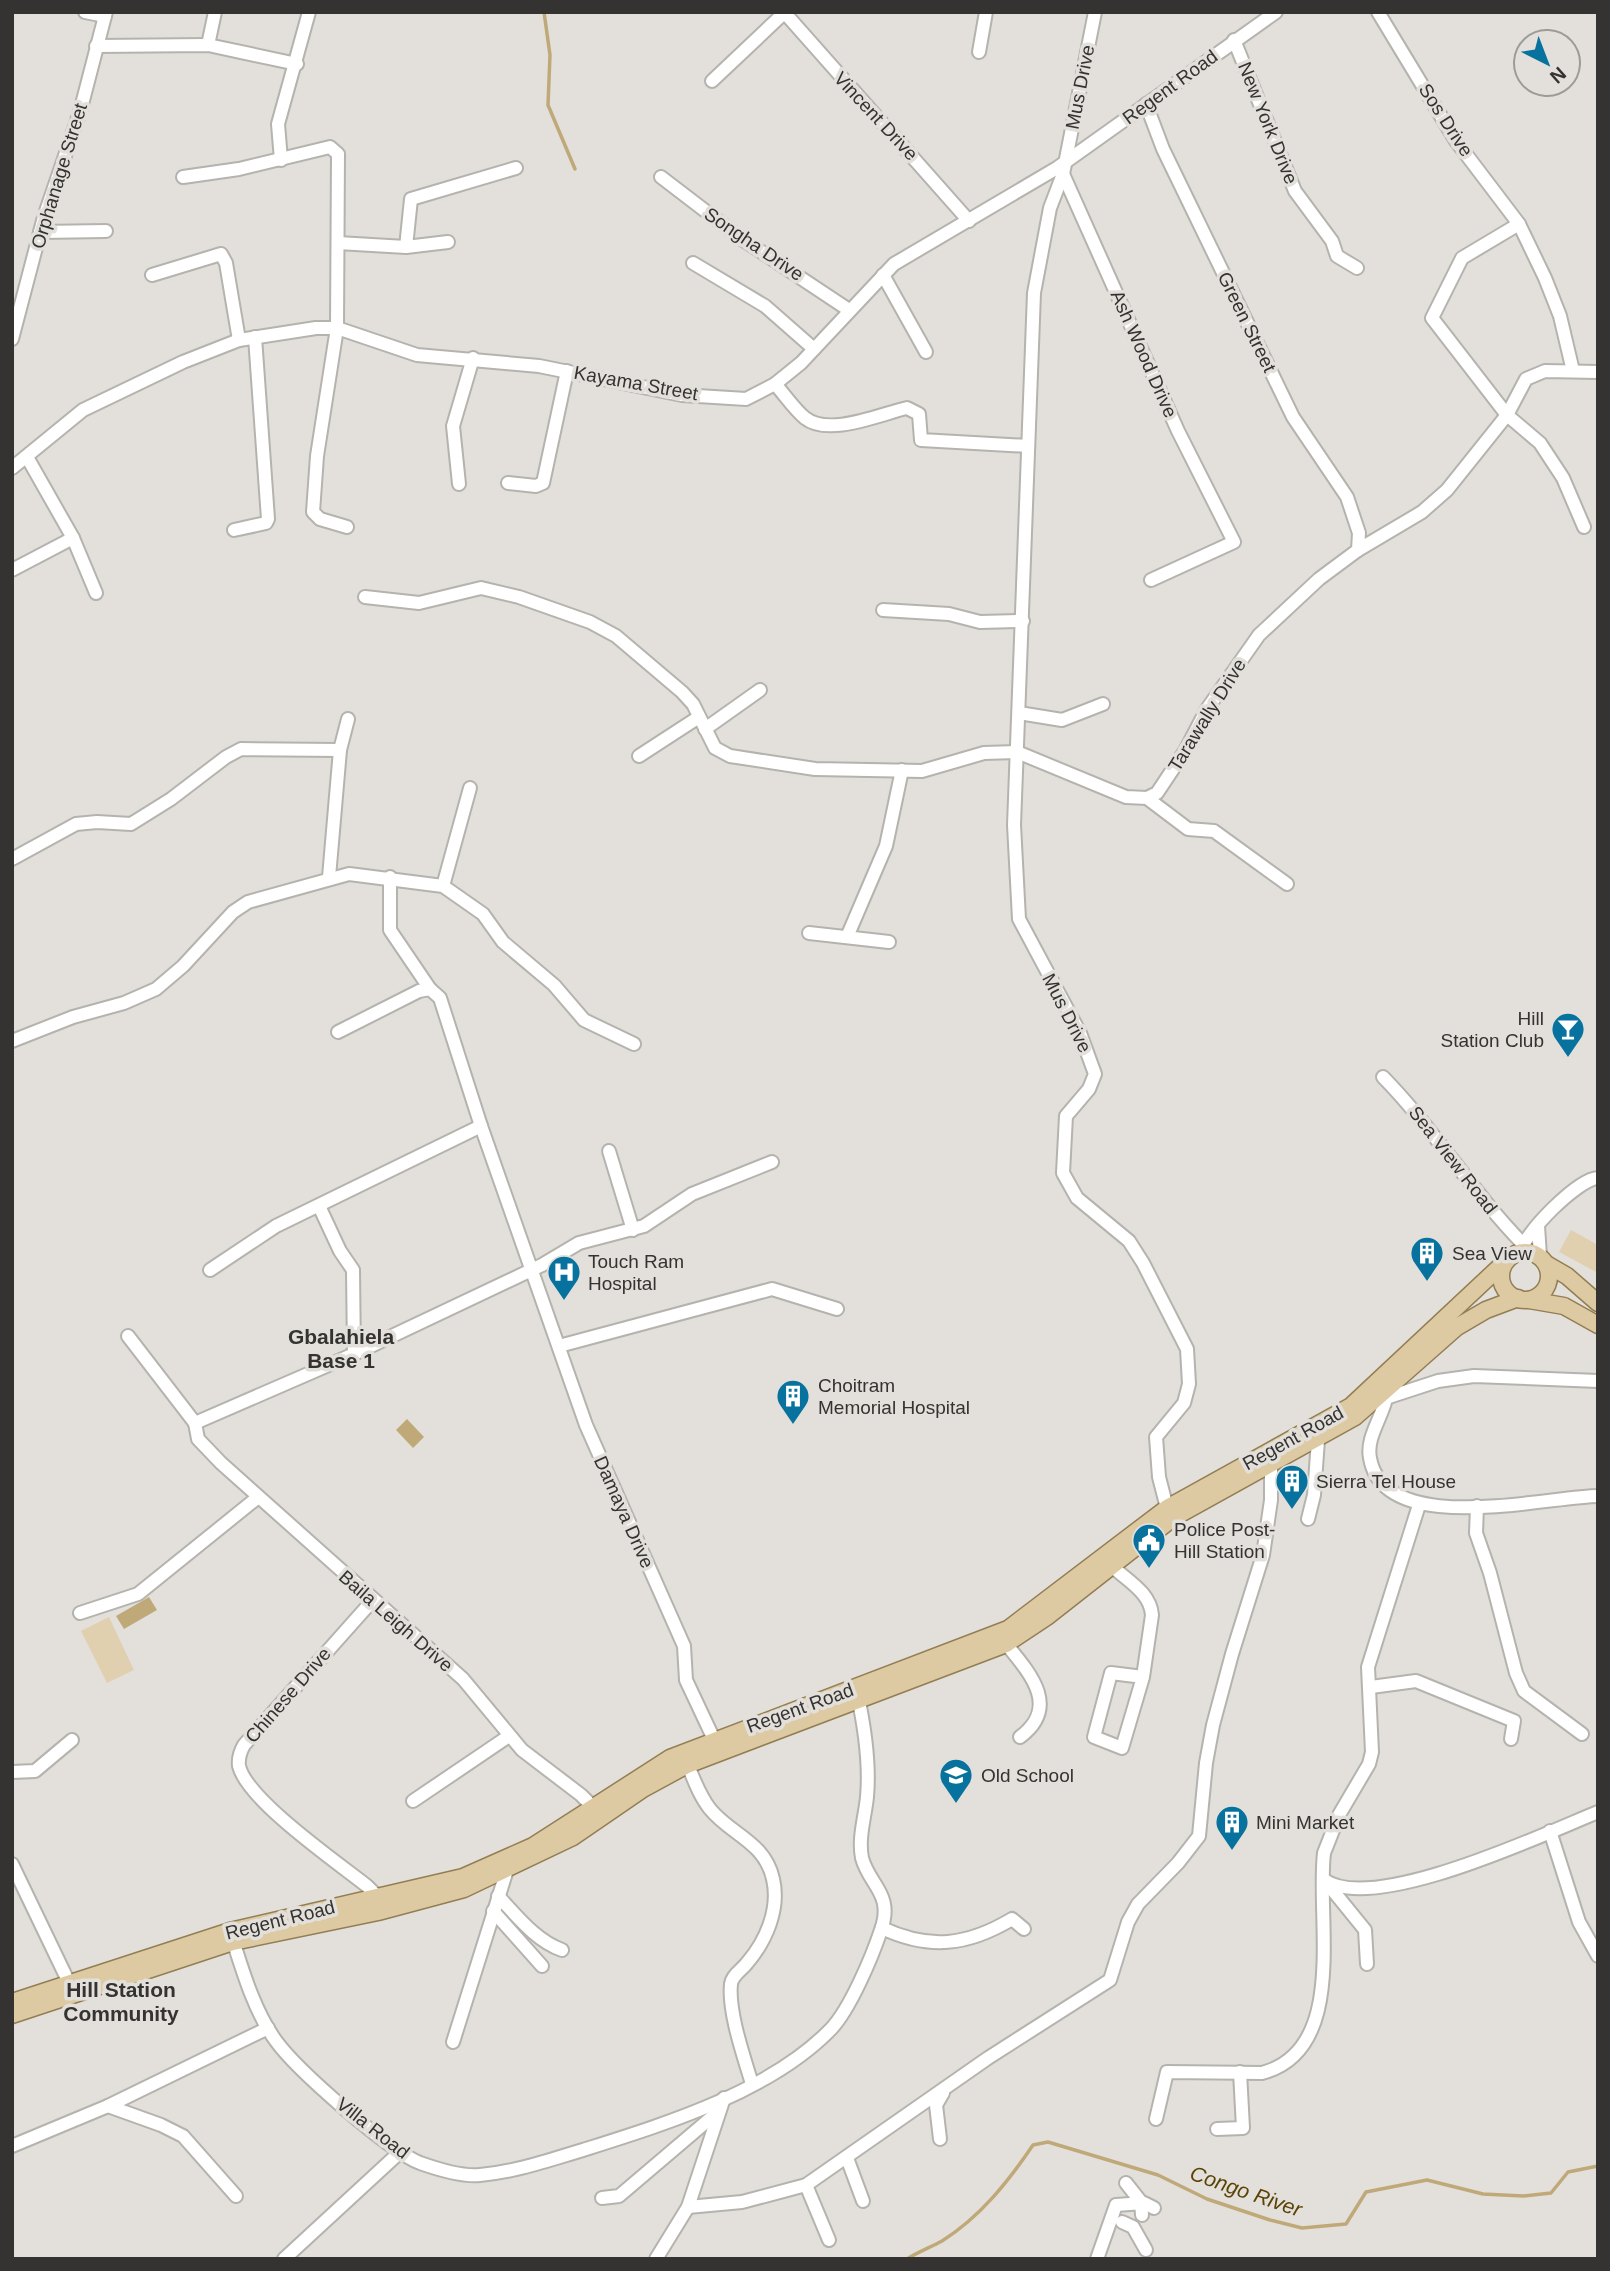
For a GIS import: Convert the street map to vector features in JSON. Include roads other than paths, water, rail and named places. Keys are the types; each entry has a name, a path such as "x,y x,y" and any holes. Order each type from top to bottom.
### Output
{"main road":[{"name":"Regent Road","path":"1107,1561 1167,1507 1339,1413 1386,1375 1517,1252"},
{"path":"1598,1303 1567,1276 1544,1261 1517,1252 1502,1276 1503,1283 1523,1299 1564,1306 1598,1325"},
{"path":"1523,1299 1542,1292 1547,1283 1544,1261"},
{"name":"Regent Road","path":"378,1904 463,1877 533,1846 643,1789 685,1759 717,1745 1001,1639 1107,1561 1173,1518 1356,1417 1387,1395 1457,1327 1486,1310 1523,1299"},
{"name":"Regent Road","path":"12,2015 73,1990 231,1936 378,1904 464,1889 573,1837 598,1812"},
{"name":"Regent Road","path":"12,2002 73,1990"}],"street":[{"path":"85,12 105,14"},
{"path":"208,45 215,12"},
{"path":"281,160 278,124 297,64 309,12"},
{"path":"979,52 986,12"},
{"name":"Mus Drive","path":"1064,169 1095,12"},
{"name":"Regent Road","path":"1064,169 1146,104 1276,12"},
{"name":"Sos Drive","path":"1378,12 1456,141 1519,224 1545,278 1573,371"},
{"path":"712,81 784,13"},
{"name":"Vincent Drive","path":"784,13 969,221"},
{"name":"Orphanage Street","path":"12,339 40,232 80,112 105,14"},
{"name":"New York Drive","path":"1234,40 1295,191 1332,241 1337,257 1357,268"},
{"path":"96,46 208,45 297,64"},
{"name":"Green Street","path":"1146,104 1163,149 1270,372 1293,416 1340,485 1354,512 1359,533 1358,550"},
{"path":"183,177 281,160 330,147 336,150 339,169 337,328 319,443 313,512 320,519 347,527"},
{"path":"406,247 411,199 516,168"},
{"path":"1017,752 1034,293 1051,208 1064,169"},
{"name":"Kayama Street","path":"337,328 416,355 473,358 567,371 682,394 746,399 775,384 814,349 889,269 1064,169"},
{"name":"Ash Wood Drive","path":"1064,169 1178,431 1234,542 1151,580"},
{"name":"Songha Drive","path":"661,177 742,239 849,310"},
{"path":"1519,224 1462,258 1432,318 1507,415 1540,443 1563,478 1584,527"},
{"path":"40,232 106,231"},
{"path":"338,243 406,247 447,242"},
{"path":"152,275 221,254 226,263 239,340"},
{"path":"693,263 765,306 814,349"},
{"path":"889,269 926,352"},
{"path":"12,468 83,410 183,362 239,340 337,328"},
{"path":"234,530 266,523 268,519 255,337"},
{"path":"459,484 453,426 473,358"},
{"path":"508,483 536,486 543,483 567,371"},
{"name":"Tarawally Drive","path":"1147,798 1164,784 1207,709 1259,635 1319,579 1358,550 1422,512 1447,490 1507,415 1526,379 1545,371 1573,371"},
{"path":"1573,371 1598,372"},
{"path":"775,384 805,418 818,426 840,426 907,408 919,414 921,440 1028,446"},
{"path":"27,457 73,538 96,593"},
{"path":"12,570 73,538"},
{"path":"365,597 419,603 481,588 519,597 590,622 616,636 666,677 693,704 715,748 737,758 815,769 922,771 984,753 1017,752 1126,797 1147,798 1188,829 1214,831 1287,884"},
{"path":"883,610 950,614 980,622 1023,621"},
{"path":"639,756 760,690"},
{"path":"1019,713 1062,720 1103,704"},
{"path":"329,877 340,750 348,719"},
{"path":"12,859 76,824 131,824 241,749 340,750"},
{"name":"Mus Drive","path":"1017,752 1014,825 1019,919 1080,1033 1095,1074 1089,1089 1066,1116 1063,1173 1068,1187 1077,1198 1129,1241 1187,1349 1189,1384 1184,1403 1156,1437 1159,1476 1167,1507"},
{"path":"847,937 883,853 902,770"},
{"path":"443,886 471,788"},
{"path":"12,1041 156,989 183,966 233,912 248,902 329,877 349,874 390,877 443,886 483,914 503,942 554,985 584,1020 634,1044"},
{"name":"Damaya Drive","path":"390,877 390,930 430,989 440,998 481,1126 601,1460 684,1646 686,1680 717,1745"},
{"path":"809,933 889,942"},
{"path":"338,1032 419,991 430,989"},
{"name":"Sea View Road","path":"1383,1077 1423,1119 1517,1252"},
{"path":"210,1270 276,1226 481,1126"},
{"path":"608,1151 633,1230"},
{"path":"195,1423 354,1354 533,1269 579,1243 633,1230 692,1194 772,1161"},
{"path":"1517,1252 1585,1180 1598,1178"},
{"path":"320,1206 335,1241 353,1270 354,1354"},
{"path":"1539,1226 1544,1261"},
{"path":"559,1346 772,1289 837,1310"},
{"name":"Baila Leigh Drive","path":"128,1336 195,1423 195,1434 202,1444 257,1498 463,1679 509,1736 598,1812"},
{"path":"1386,1375 1387,1395 1370,1447 1373,1468 1391,1491 1419,1505 1516,1506 1565,1497 1598,1496"},
{"path":"1387,1395 1438,1381 1474,1376 1598,1381"},
{"path":"1308,1520 1314,1495 1318,1440"},
{"path":"688,2207 742,2202 806,2185 947,2087 1110,1980 1128,1922 1138,1904 1195,1843 1213,1725 1263,1555 1271,1500 1272,1464"},
{"path":"80,1613 138,1594 257,1498"},
{"path":"1156,2119 1167,2072 1262,2073 1277,2069 1297,2052 1312,2032 1322,1992 1324,1880 1329,1835 1369,1764 1372,1752 1371,1686 1368,1667 1419,1505"},
{"path":"1477,1506 1476,1534 1524,1691 1582,1734"},
{"path":"1107,1561 1151,1605 1143,1677 1122,1748 1094,1737 1111,1673 1143,1677"},
{"name":"Chinese Drive","path":"373,1600 244,1745 239,1765 244,1778 262,1800 378,1904"},
{"path":"1001,1639 1031,1675 1040,1703 1037,1721 1020,1737"},
{"path":"1371,1686 1416,1681 1514,1721 1511,1739"},
{"path":"858,1694 868,1794 862,1831 863,1860 882,1892 882,1928 916,1942 952,1942 998,1927 1012,1919 1024,1929"},
{"path":"413,1801 509,1736"},
{"path":"12,1772 35,1772 72,1740"},
{"path":"685,1759 711,1810 750,1840 764,1856 773,1877 776,1899 771,1920 759,1948 734,1977 731,1985 735,2018 752,2084"},
{"path":"1324,1880 1368,1886 1435,1877 1598,1812"},
{"path":"1550,1831 1579,1922 1598,1956"},
{"path":"12,1864 73,1990"},
{"path":"453,2042 507,1870"},
{"path":"1324,1880 1366,1930 1367,1964"},
{"path":"498,1896 540,1938 562,1951"},
{"path":"493,1911 542,1966"},
{"name":"Villa Road","path":"231,1936 268,2028 294,2060 399,2153 447,2170 477,2176 503,2172 615,2140 724,2098 793,2061 834,2026 882,1928"},
{"path":"12,2146 108,2106 268,2028"},
{"path":"1217,2129 1242,2128 1240,2072"},
{"path":"940,2138 936,2105 947,2087"},
{"path":"656,2259 688,2207 724,2098"},
{"path":"108,2106 162,2125 183,2136 236,2196"},
{"path":"602,2198 619,2196 719,2110"},
{"path":"284,2259 399,2153"},
{"path":"847,2158 863,2201"},
{"path":"1122,2222 1133,2227 1145,2246 1141,2202 1126,2183"},
{"path":"806,2185 829,2240"},
{"path":"1097,2259 1116,2205 1144,2203 1154,2208"}],"waterway":[{"path":"544,12 550,55 548,105 575,169"},
{"name":"Congo River","path":"907,2259 956,2232 981,2210 1033,2145 1048,2142 1158,2175 1207,2199 1302,2228 1346,2224 1366,2192 1427,2180 1483,2194 1523,2196 1551,2193 1568,2172 1598,2166"}],"place":[{"name":"Hill Station Club","path":"1568,1059"},
{"name":"Sea View","path":"1427,1283"},
{"name":"Touch Ram Hospital","path":"564,1302"},
{"name":"Choitram Memorial Hospital","path":"793,1426"},
{"name":"Sierra Tel House","path":"1292,1511"},
{"name":"Police Post- Hill Station","path":"1149,1570"},
{"name":"Old School","path":"956,1805"},
{"name":"Mini Market","path":"1232,1852"}],"district":[{"name":"Gbalahiela Base 1","path":"341,1348"},
{"name":"Hill Station Community","path":"121,2001"}]}
